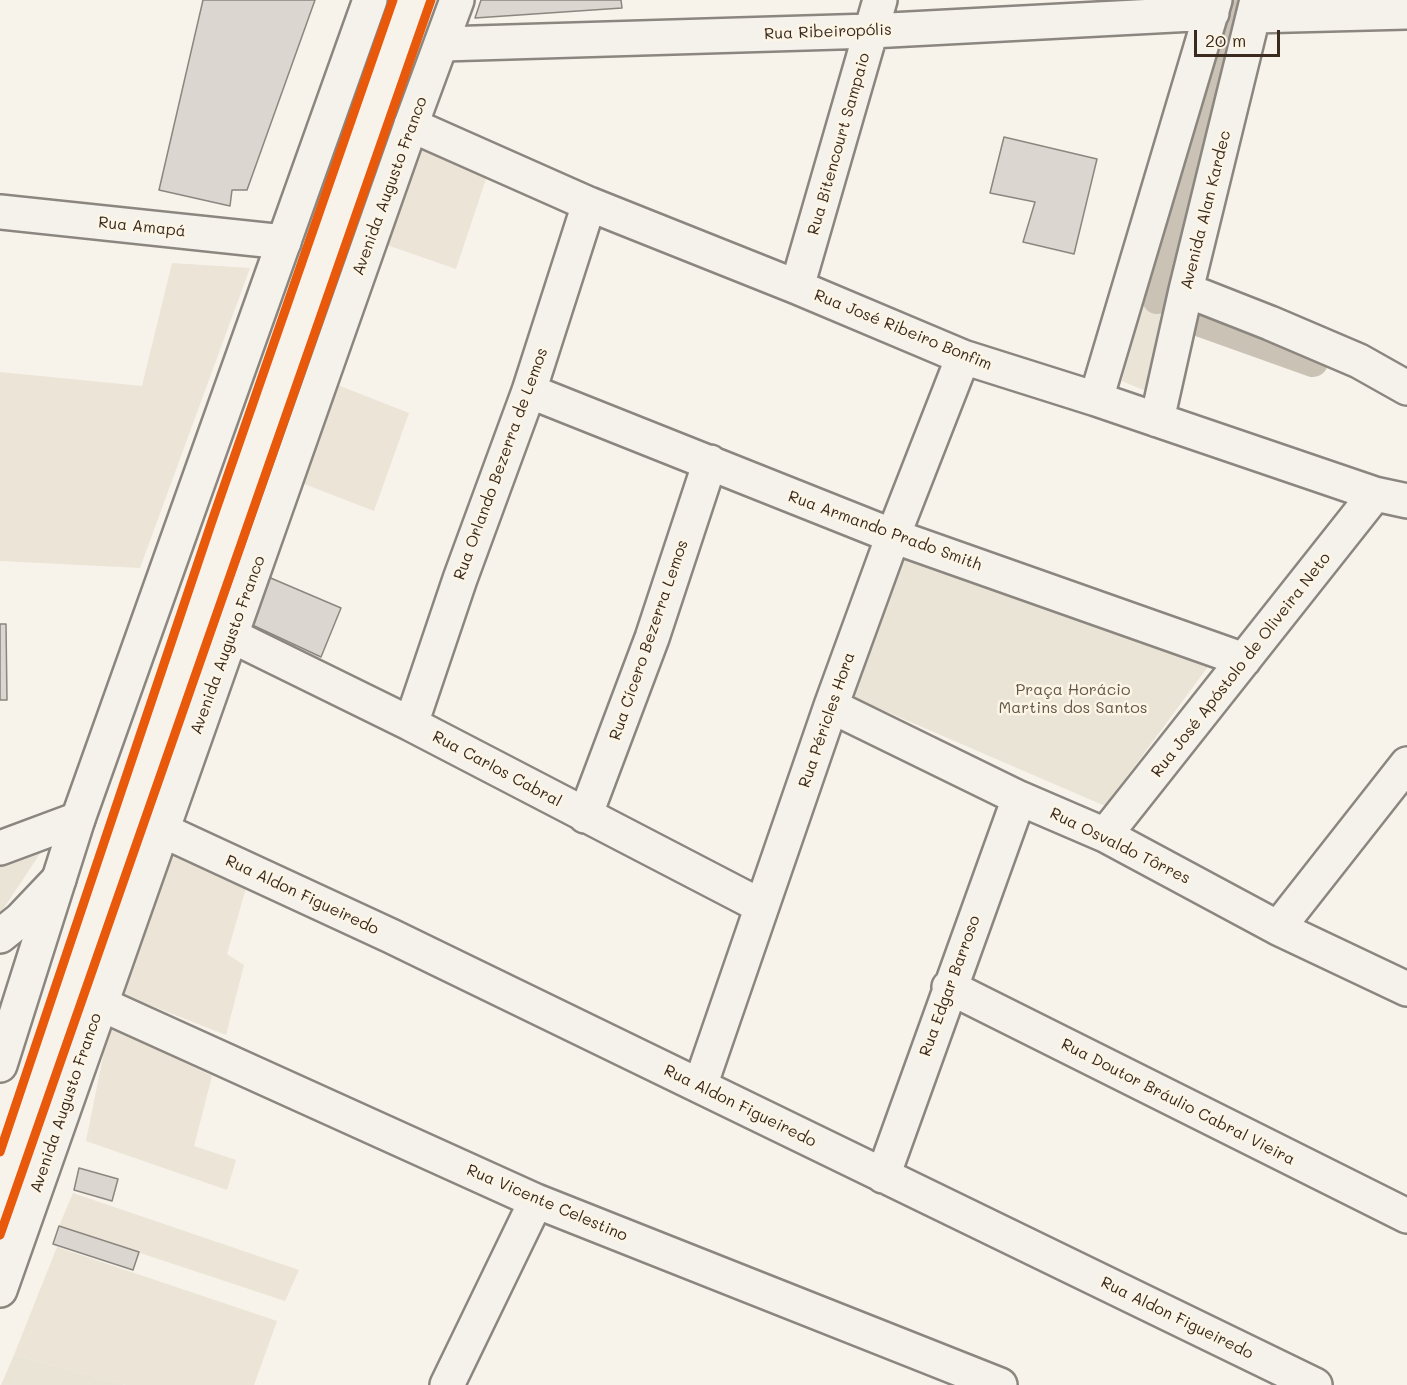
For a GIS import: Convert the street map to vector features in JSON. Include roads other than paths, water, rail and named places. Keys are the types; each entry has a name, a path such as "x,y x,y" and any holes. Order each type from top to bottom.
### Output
{"street":[{"path":"0,1065 5,1031 78,819 370,0"},
{"name":"Avenida Augusto Franco","path":"0,1290 411,124 443,44 457,0"},
{"name":"Rua Bitencourt Sampaio","path":"797,287 880,0"},
{"path":"1096,399 1214,7"},
{"name":"Rua Ribeiropólis","path":"443,44 872,31 1214,7"},
{"path":"1255,8 1407,12"},
{"name":"Avenida Alan Kardec","path":"1158,420 1186,290 1255,8"},
{"name":"Rua José Ribeiro Bonfim","path":"411,124 589,204 797,287 963,357 1096,399 1375,494 1407,501"},
{"name":"Rua Orlando Bezerra de Lemos","path":"411,724 460,579 529,391 589,204"},
{"name":"Rua Amapá","path":"0,212 284,242"},
{"path":"1186,290 1359,361 1407,388"},
{"name":"Rua Péricles Hora","path":"700,1086 831,706 893,536 963,357"},
{"name":"Rua Armando Prado Smith","path":"529,391 893,536 1245,660"},
{"name":"Rua Cícero Bezerra Lemos","path":"585,816 652,638 710,462"},
{"name":"Rua José Apóstolo de Oliveira Neto","path":"1105,835 1375,494"},
{"name":"Rua Carlos Cabral","path":"232,636 411,724 761,906"},
{"name":"Rua Osvaldo Tôrres","path":"831,706 1019,798 1105,835 1278,928 1407,989"},
{"path":"1278,928 1407,764"},
{"name":"Rua Edgar Barroso","path":"883,1176 949,987 1019,798"},
{"path":"0,848 78,819"},
{"name":"Rua Aldon Figueiredo","path":"162,830 391,936 1316,1385"},
{"path":"0,936 20,920 59,879"},
{"name":"Rua Doutor Bráulio Cabral Vieira","path":"949,987 1407,1216"},
{"name":"Rua Vicente Celestino","path":"101,1004 536,1201 1000,1385"},
{"path":"447,1385 536,1201"}],"waterway":[{"path":"1157,299 1235,0"},
{"path":"1201,322 1313,362"}],"park label":[{"name":"Praça Horácio Martins dos Santos","path":"1073,699"}]}
